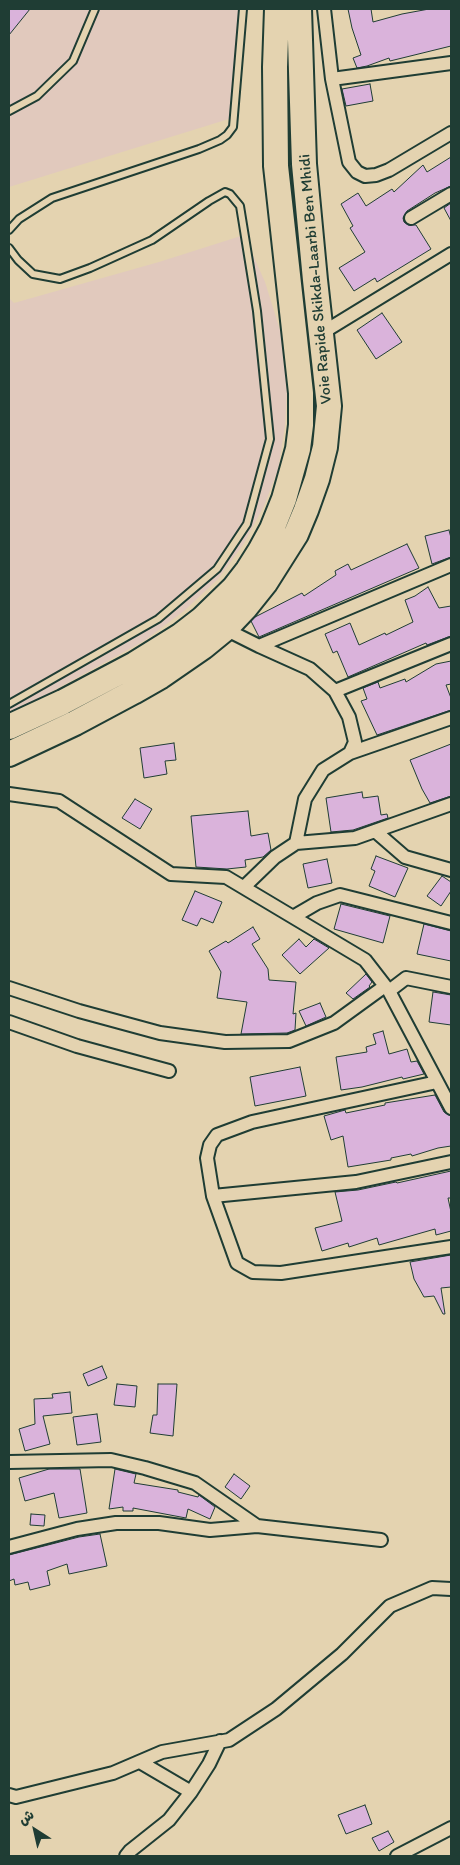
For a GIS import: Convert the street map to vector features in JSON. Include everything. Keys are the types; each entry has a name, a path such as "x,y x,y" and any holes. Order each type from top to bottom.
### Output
{"highway":[{"name":"Voie Rapide Skikda-Laarbi Ben Mhidi","path":"9,727 63,702 135,664 180,636 202,619 234,588 248,570 264,544 284,499 298,449 301,425 301,392 276,166 275,67 277,9"},
{"name":"Voie Rapide Skikda-Laarbi Ben Mhidi","path":"9,754 75,723 184,662 225,629 245,608 265,584 296,534 317,478 325,447 329,406 304,164 299,9"}],"street":[{"path":"324,9 332,79 349,162 356,172 365,176 376,175 389,170 451,134"},
{"path":"332,79 451,63"},
{"path":"411,218 451,194"},
{"path":"322,333 451,254"},
{"path":"259,646 451,565"},
{"path":"225,629 310,669 336,691 349,717 355,742 350,753"},
{"path":"336,691 451,644"},
{"path":"296,843 305,800 323,770 350,753 451,718"},
{"path":"9,794 59,801 171,874 226,877 365,960 387,988 451,1108"},
{"path":"244,887 275,857 296,843 355,838 451,804"},
{"path":"375,831 405,857 451,870"},
{"path":"293,917 317,903 340,896 451,923"},
{"path":"9,988 79,1011 160,1033 226,1042 289,1041 334,1023 387,988 406,978 451,987"},
{"path":"9,1022 77,1046 170,1071"},
{"path":"438,1082 252,1122 217,1135 210,1145 207,1158 213,1196 237,1263 253,1272 281,1273 451,1247"},
{"path":"213,1196 356,1182 451,1162"},
{"path":"9,1462 111,1460 145,1468 195,1484 257,1526"},
{"path":"9,1547 77,1529 116,1523 159,1523 210,1530 257,1526 381,1540"},
{"path":"11,1799 113,1773 162,1752 229,1740 276,1709 342,1654 390,1606 432,1588 451,1589"},
{"path":"126,1856 169,1820 191,1792 209,1764 220,1741"},
{"path":"140,1762 191,1792"},
{"path":"397,1856 451,1828"}],"lane":[{"path":"9,110 37,96 73,62 95,9"},
{"path":"9,230 19,219 52,198 199,149 227,135 233,127 243,9"},
{"path":"9,248 18,260 33,274 60,279 90,268 152,240 209,201 225,192 230,194 240,206 256,302 270,439 247,524 217,569 158,619 9,704"}],"shaded area":[{"path":"9,9 245,9 232,118 9,187"},
{"path":"244,235 265,282 284,343 287,388 285,426 278,470 264,506 243,545 218,579 184,611 144,641 9,715 9,298 14,303 159,262"}],"building":[{"path":"9,9 30,9 9,35"},
{"path":"348,9 371,9 373,22 429,9 451,9 451,46 390,61 389,58 357,68 353,58 361,55"},
{"path":"370,84 373,101 346,106 342,89"},
{"path":"451,157 451,186 435,193 407,211 403,218 404,222 408,225 416,225 431,249 377,282 375,278 354,291 339,268 365,252 350,228 353,226 341,204 358,193 366,206 392,189 394,192 423,165 427,172"},
{"path":"451,203 451,221 444,208"},
{"path":"382,313 402,342 376,359 357,330"},
{"path":"449,530 451,557 432,564 425,536"},
{"path":"407,544 419,568 259,637 251,621 255,617 302,593 304,596 336,575 335,571 348,564 351,570"},
{"path":"428,587 439,608 451,606 451,636 427,645 426,643 348,677 337,651 333,653 325,634 350,623 359,645 385,633 386,635 413,622 405,600"},
{"path":"451,661 451,684 446,685 451,698 451,710 377,735 361,701 367,699 363,688 378,682 380,688 405,679 406,682 436,664"},
{"path":"174,743 176,760 165,761 167,774 144,778 140,748"},
{"path":"451,744 451,796 430,803 410,760"},
{"path":"362,792 363,798 378,796 381,815 387,814 388,818 353,830 331,832 326,798"},
{"path":"135,799 152,809 140,829 122,818"},
{"path":"248,811 251,836 268,833 271,850 263,857 245,860 246,867 227,869 196,867 191,816"},
{"path":"376,856 408,868 395,897 369,886 375,871 371,869"},
{"path":"327,859 332,883 308,888 303,864"},
{"path":"442,876 451,882 451,891 441,906 427,896"},
{"path":"195,891 222,902 213,923 201,918 197,926 182,920"},
{"path":"341,904 390,916 383,943 334,929"},
{"path":"424,924 451,931 451,961 417,954"},
{"path":"253,927 260,939 252,944 268,969 269,980 296,982 293,1014 296,1013 295,1030 287,1033 241,1034 247,1002 217,998 221,972 209,951 226,941 228,943"},
{"path":"299,939 306,947 314,939 329,948 300,974 282,955"},
{"path":"366,974 372,982 370,987 353,999 346,993"},
{"path":"433,992 451,995 451,1025 429,1022"},
{"path":"320,1003 326,1017 306,1026 299,1011"},
{"path":"383,1031 389,1054 407,1049 411,1062 417,1061 424,1074 341,1090 336,1057 367,1052 366,1047 376,1044 373,1034"},
{"path":"300,1067 306,1096 255,1106 250,1077"},
{"path":"435,1095 444,1112 451,1116 451,1146 412,1156 411,1154 391,1158 391,1160 348,1167 343,1136 331,1140 324,1116 345,1110 346,1113 385,1105 385,1103"},
{"path":"451,1171 451,1198 448,1198 451,1212 451,1231 436,1235 435,1229 379,1245 377,1238 349,1247 348,1243 322,1251 315,1228 342,1221 335,1192 397,1183"},
{"path":"451,1255 451,1287 441,1288 445,1314 443,1314 434,1296 424,1297 414,1279 410,1262"},
{"path":"102,1366 107,1378 88,1386 83,1374"},
{"path":"117,1384 137,1386 135,1407 114,1405"},
{"path":"158,1384 177,1384 173,1436 150,1433 153,1415 157,1415"},
{"path":"70,1392 72,1413 43,1416 50,1444 25,1451 19,1429 35,1424 34,1399 53,1398 52,1394"},
{"path":"97,1414 101,1442 77,1445 73,1417"},
{"path":"49,1469 80,1469 87,1513 59,1518 54,1493 25,1501 19,1478"},
{"path":"115,1469 136,1474 134,1483 178,1490 178,1492 198,1497 199,1495 215,1507 210,1519 188,1509 186,1518 133,1508 133,1511 123,1511 123,1507 109,1509"},
{"path":"234,1474 250,1486 241,1499 225,1487"},
{"path":"31,1514 45,1515 44,1526 30,1525"},
{"path":"100,1534 107,1566 69,1574 67,1564 47,1571 50,1585 30,1590 28,1582 15,1585 14,1579 9,1581 9,1555 79,1537"},
{"path":"365,1805 372,1824 346,1834 338,1815"},
{"path":"388,1831 394,1842 379,1851 372,1838"}]}
